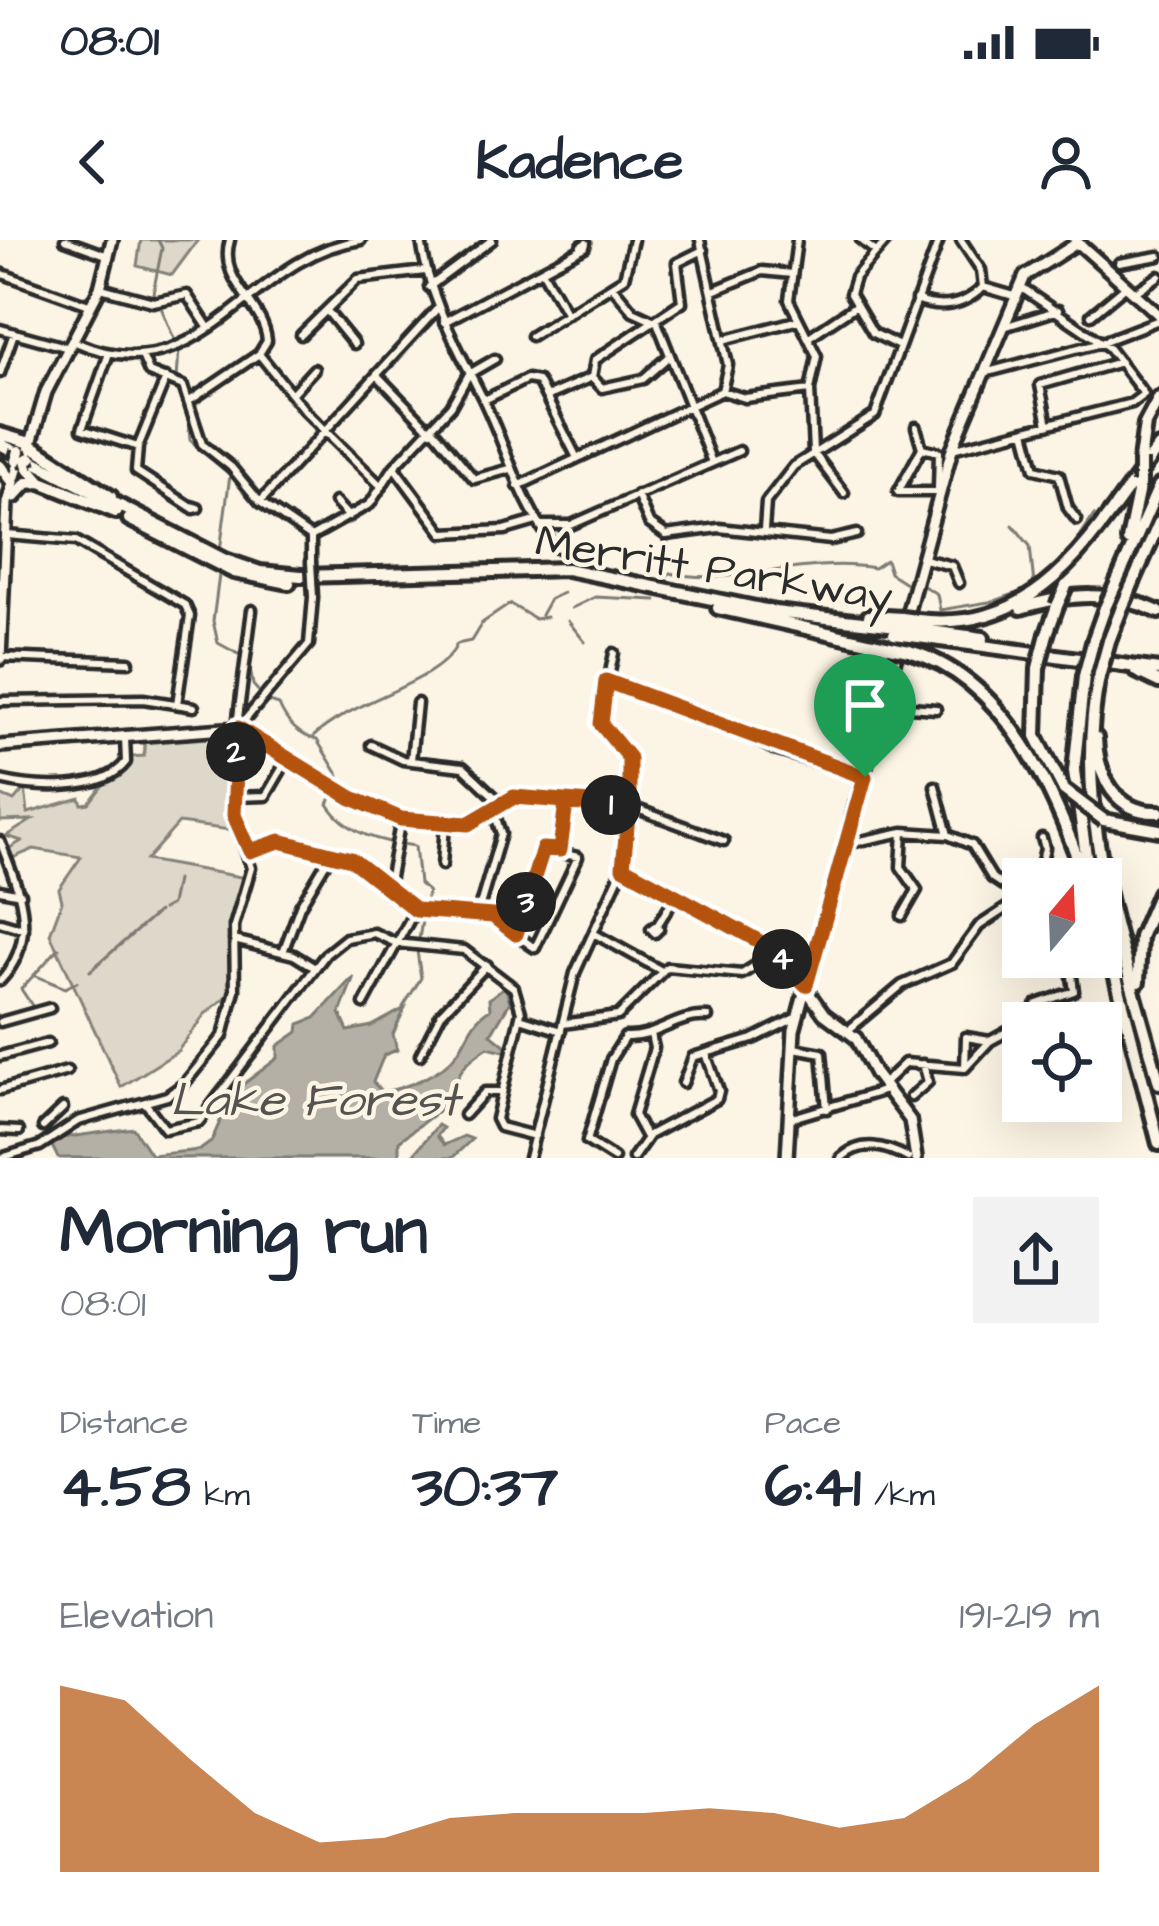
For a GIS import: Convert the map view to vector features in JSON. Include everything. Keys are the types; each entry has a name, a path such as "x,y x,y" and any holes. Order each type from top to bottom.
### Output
{"highway":[{"path":"1116,584 1140,483 1144,424 1159,398"},
{"path":"1,441 25,454 60,463 132,513"},
{"name":"Merritt Parkway","path":"1,441 116,512 226,569 260,580 546,575 716,604"},
{"name":"Merritt Parkway","path":"1,441 225,560 270,574 548,568 716,604"},
{"path":"984,619 1045,588 1159,447"},
{"path":"12,482 0,464 25,454"},
{"path":"25,454 41,482"},
{"path":"14,497 27,483 41,482 116,512"},
{"path":"1085,858 1074,771 1084,676 1105,608 1159,486"},
{"path":"1115,505 1066,586 1047,634 1038,668 1036,736 1064,790 1104,820 1159,830"},
{"path":"1159,524 1109,641 1089,751 1093,814 1159,1083"},
{"path":"716,604 896,631 984,619 1087,594 1119,597 1159,612"},
{"path":"716,604 896,631 909,651 962,676 1000,716 1042,778 1078,858"},
{"name":"Merritt Parkway","path":"914,628 1110,663 1159,666"},
{"name":"Merritt Parkway","path":"914,628 1159,666"},
{"path":"1110,663 1159,682"},
{"path":"1099,677 1096,746 1105,781 1125,804 1159,812"},
{"path":"1146,1032 1138,952 1159,892"},
{"path":"1116,978 1159,1144"}],"main road":[{"path":"0,658 12,482 61,362 93,306 112,240"},
{"path":"787,1158 791,1048 797,1017 952,449 1018,292 1032,267 1076,241 1159,318"},
{"path":"8,536 25,454"},
{"path":"0,746 238,728 352,798 401,819 472,823 514,797 629,806 623,867 775,952 806,985 824,1014 856,1037 913,1127 912,1158"}],"street":[{"path":"65,240 110,256"},
{"path":"190,400 259,354 267,334 228,268 230,240"},
{"path":"0,329 55,347 71,345 109,356 143,358 171,350 334,243 361,240"},
{"path":"421,240 437,309 484,400 518,486 556,548"},
{"path":"429,287 492,240"},
{"path":"531,336 613,287 628,273 634,240"},
{"path":"797,240 789,300 817,356 810,390 813,452 844,493"},
{"path":"861,240 876,253"},
{"path":"887,240 851,283 855,306 875,334 899,346"},
{"path":"764,530 766,501 813,452 875,415 940,240"},
{"path":"961,240 981,270 983,286"},
{"path":"518,486 722,391 728,374 703,243 679,259 683,298 657,322 595,360 592,377"},
{"path":"444,322 581,246"},
{"path":"1119,263 1159,256"},
{"path":"542,269 567,314"},
{"path":"301,335 358,279 425,271"},
{"path":"713,291 763,271 792,274"},
{"path":"0,273 93,306"},
{"path":"1091,315 1159,276"},
{"path":"916,300 944,307 968,300 983,286"},
{"path":"952,449 1135,402 1144,393 1102,342 1058,310 1018,292 983,286"},
{"path":"613,287 633,310 657,322 712,461"},
{"path":"100,288 152,302 188,295 208,327"},
{"path":"809,337 855,306"},
{"path":"260,502 437,309"},
{"path":"1007,326 1058,310"},
{"path":"328,311 354,344"},
{"path":"988,372 1102,342 1159,318"},
{"path":"723,340 799,320"},
{"path":"0,374 14,333"},
{"path":"55,347 61,362"},
{"path":"259,354 327,434 383,488"},
{"path":"109,356 82,429 139,447"},
{"path":"592,377 602,388 644,379 668,357"},
{"path":"143,358 149,372 180,383 190,400 202,444 231,466 260,502 311,537"},
{"path":"311,537 350,517 383,488 394,467 432,430 469,374 495,359"},
{"path":"1048,424 1039,386 1120,362"},
{"path":"292,392 314,369"},
{"path":"376,375 474,479 510,469"},
{"path":"548,396 592,377"},
{"path":"166,378 139,447 139,476 192,506"},
{"path":"484,400 534,378 548,396 577,458"},
{"path":"722,391 746,398 810,390"},
{"path":"916,427 922,448 898,492 941,490"},
{"path":"1025,430 1036,470 1059,475 1067,508 1077,520"},
{"path":"922,448 938,451 934,483 941,490"},
{"path":"394,467 443,532 505,530 538,523 571,525 740,451"},
{"path":"637,495 649,523 661,534 764,530 831,540 857,534"},
{"path":"335,502 350,517"},
{"path":"8,536 76,542 185,605 190,616 177,704"},
{"path":"242,711 295,666 309,644 311,537"},
{"path":"924,560 952,566 959,583"},
{"path":"1,1158 35,1148 81,1120 146,1104 184,1084 223,1036 235,990 233,940 251,868 250,851 236,824 234,797 252,610"},
{"path":"614,653 601,724 629,758 629,806 724,841"},
{"path":"0,658 129,662"},
{"path":"606,681 713,717 778,749 865,777"},
{"path":"0,701 194,707"},
{"path":"411,760 417,703"},
{"path":"884,705 936,709"},
{"path":"0,780 47,790 120,770 126,763 125,737"},
{"path":"371,746 411,760 464,767 496,805 501,834 477,913"},
{"path":"234,797 266,796 288,757"},
{"path":"935,786 948,836"},
{"path":"560,850 566,803"},
{"path":"387,892 401,819"},
{"path":"442,865 445,825"},
{"path":"902,916 917,890 901,867 903,832"},
{"path":"846,844 903,832 948,836 972,845 992,878 1002,885"},
{"path":"1042,838 1043,858"},
{"path":"0,841 21,894 25,929 19,956 0,981"},
{"path":"250,851 280,841 359,863 387,892 416,910 496,917 516,934 533,947 540,945 579,861 560,850 543,849 516,934"},
{"path":"283,952 302,902 331,854"},
{"path":"529,1158 575,973 623,867"},
{"path":"0,890 21,894"},
{"path":"657,926 676,895"},
{"path":"364,1004 416,910"},
{"path":"852,1027 893,990 952,963 979,926 1002,911"},
{"path":"0,922 25,929"},
{"path":"146,1104 162,1128 180,1129 199,1122 336,944 359,933 378,934 396,943 459,949 487,965 519,995 520,1018 498,1125 535,1136"},
{"path":"594,934 660,970 746,973 775,952"},
{"path":"233,940 283,952 315,968"},
{"path":"420,1055 441,1013 487,965"},
{"path":"520,1018 562,1027 617,1016 660,970"},
{"path":"965,1068 990,1041 1023,1023 1042,1001 1074,991 1072,978"},
{"path":"0,1022 50,1008"},
{"path":"617,1016 625,1036"},
{"path":"625,1036 651,1034 686,1016 708,1017"},
{"path":"683,1083 690,1060 753,1039 797,1017"},
{"path":"646,1137 634,1115 654,1048 651,1034"},
{"path":"614,1158 587,1141 611,1058 625,1036"},
{"path":"965,1068 966,1036 990,1041"},
{"path":"0,1056 48,1043"},
{"path":"791,1048 821,1051 827,1109"},
{"path":"633,1158 646,1137 717,1099 706,1053"},
{"path":"911,1097 928,1082 921,1064"},
{"path":"789,1120 885,1088 902,1067 965,1068"},
{"path":"0,1090 67,1071"},
{"path":"464,1115 485,1092 502,1092"},
{"path":"56,1134 46,1126 62,1108"},
{"path":"0,1130 19,1131"},
{"path":"879,1158 886,1146"},
{"path":"841,1158 846,1152 886,1146 912,1158"},
{"path":"35,1148 38,1158"}],"shaded area":[{"path":"141,240 198,240 172,275 137,266"},
{"path":"236,729 230,830 179,823 146,860 246,878 231,924 231,993 206,1013 177,1052 121,1087 50,934 62,901 59,889 81,857 34,849 8,860 6,850 22,841 6,836 32,820 0,821 0,795 14,801 25,788 28,813 80,798 82,804 89,803 109,777 123,772 128,757 144,756 145,736"}],"water":[{"name":"Lake Forest","path":"354,976 340,1013 348,1031 372,1026 405,1008 393,1034 397,1050 384,1055 373,1082 382,1092 423,1079 450,1061 490,1009 489,999 505,986 510,1002 491,1034 506,1046 504,1051 488,1047 467,1063 456,1082 455,1098 399,1141 399,1158 58,1158 52,1146 61,1138 133,1128 151,1155 200,1150 211,1142 222,1117 233,1113 230,1094 278,1058 278,1046 298,1032 299,1024 315,1018"},
{"name":"Lake Forest","path":"438,1125 443,1128 437,1136 444,1145 464,1136 472,1139 452,1158 411,1157"}],"waterway":[{"path":"157,298 153,293 162,248 158,240"},
{"path":"160,305 175,341"},
{"path":"177,379 179,351"},
{"path":"178,386 187,403 190,440 230,475 220,551"},
{"path":"1063,562 1094,515"},
{"path":"1013,525 1030,546 1034,585"},
{"path":"661,581 670,573 719,576 823,566 874,568 886,560 890,573 906,583"},
{"path":"219,575 213,621 218,643 242,656"},
{"path":"920,584 937,594 940,610 995,601 1033,587"},
{"path":"541,615 550,599 563,593"},
{"path":"572,608 595,597 656,600"},
{"path":"312,738 349,712 433,670 457,644 471,641 482,623 510,604 535,619 546,617"},
{"path":"568,621 585,642"},
{"path":"250,668 253,685 261,694"},
{"path":"266,701 279,705 293,727 317,740 339,776 336,783"},
{"path":"334,792 328,804 355,830 415,846 419,884 428,891 425,908"},
{"path":"162,910 171,905 176,880"},
{"path":"90,971 158,912"},
{"path":"403,1007 421,978 417,951 423,915"},
{"path":"33,1007 21,989 59,948"},
{"path":"36,976 65,988 77,982"}],"route":[{"path":"865,777 805,754 768,746 721,720 606,681 601,724 629,758 629,806 509,797 468,824 401,819 352,798 238,728 233,810 250,851 280,841 351,859 387,892 416,910 493,916 516,934 543,849 560,850 566,803 629,806 623,867 766,945 806,985 865,777"}]}
